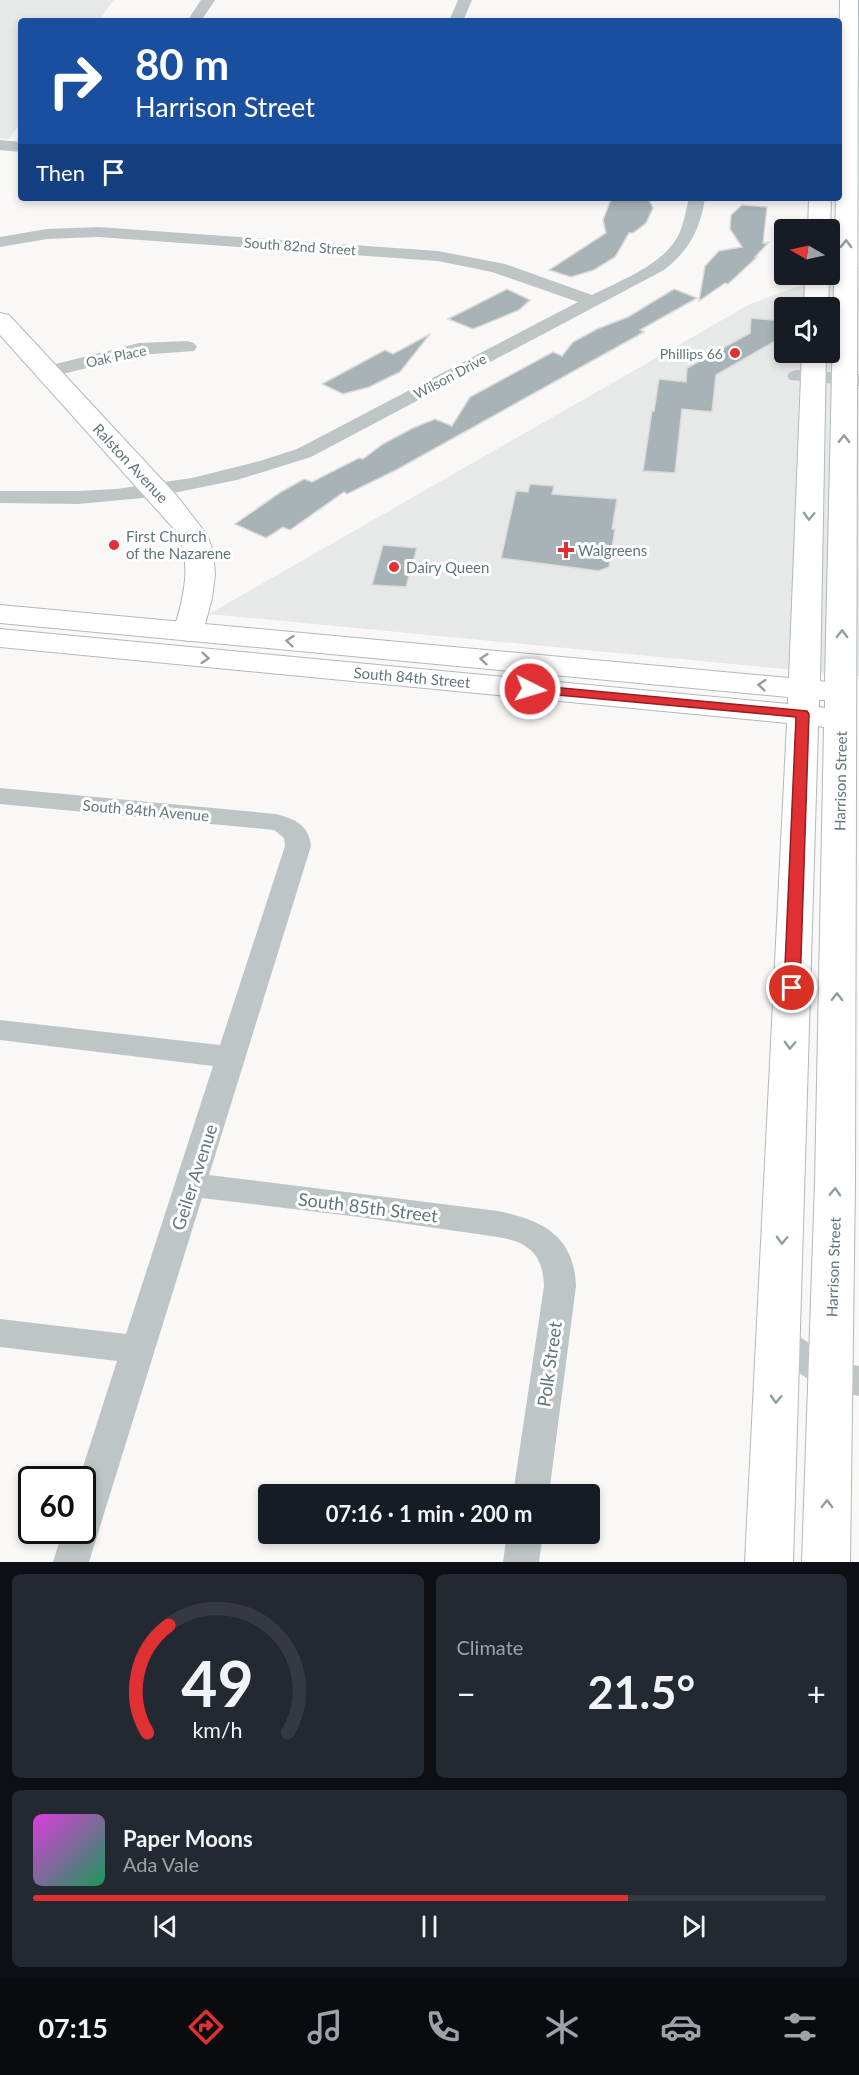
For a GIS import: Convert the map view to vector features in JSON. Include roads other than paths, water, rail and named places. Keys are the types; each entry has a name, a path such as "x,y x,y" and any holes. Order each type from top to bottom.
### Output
{"main road":[{"name":"Harrison Street","path":"842,125 849,39 849,0"},
{"path":"819,219 820,201"},
{"name":"Harrison Street","path":"826,1562 844,1379 835,1183 850,706 852,380 836,201"},
{"name":"Ralston Avenue","path":"0,320 157,491 185,524 195,540 200,585 188,632"},
{"path":"769,1562 803,702 808,369"},
{"name":"South 84th Street","path":"0,614 188,632 803,702"},
{"path":"0,629 152,641 166,640 188,632"},
{"name":"South 84th Street","path":"0,638 850,706"}],"street":[{"path":"196,18 208,0"},
{"path":"457,18 465,0"},
{"path":"0,145 18,147"},
{"name":"Wilson Drive","path":"0,497 58,498 157,491 218,480 304,453 646,274 674,254 690,231 696,201"},
{"name":"South 82nd Street","path":"0,242 47,234 98,232 438,256 494,265 522,273 593,302"},
{"name":"Oak Place","path":"47,372 139,349 187,347"},
{"path":"808,369 852,380"},
{"name":"South 84th Avenue","path":"0,796 276,822 291,829"},
{"name":"Geiler Avenue","path":"96,1482 298,846 297,836 291,829"},
{"path":"0,1030 232,1056"},
{"name":"South 85th Street","path":"192,1185 519,1228 540,1240"},
{"name":"Polk Street","path":"532,1484 560,1286 557,1262 551,1250 540,1240"},
{"path":"0,1333 139,1350"},
{"path":"778,1340 844,1379"},
{"path":"71,1562 77,1544"},
{"path":"521,1562 523,1544"}],"place":[{"name":"Phillips 66","path":"735,353"},
{"name":"First Church of the Nazarene","path":"114,545"},
{"name":"Walgreens","path":"566,550"},
{"name":"Dairy Queen","path":"394,567"}]}
